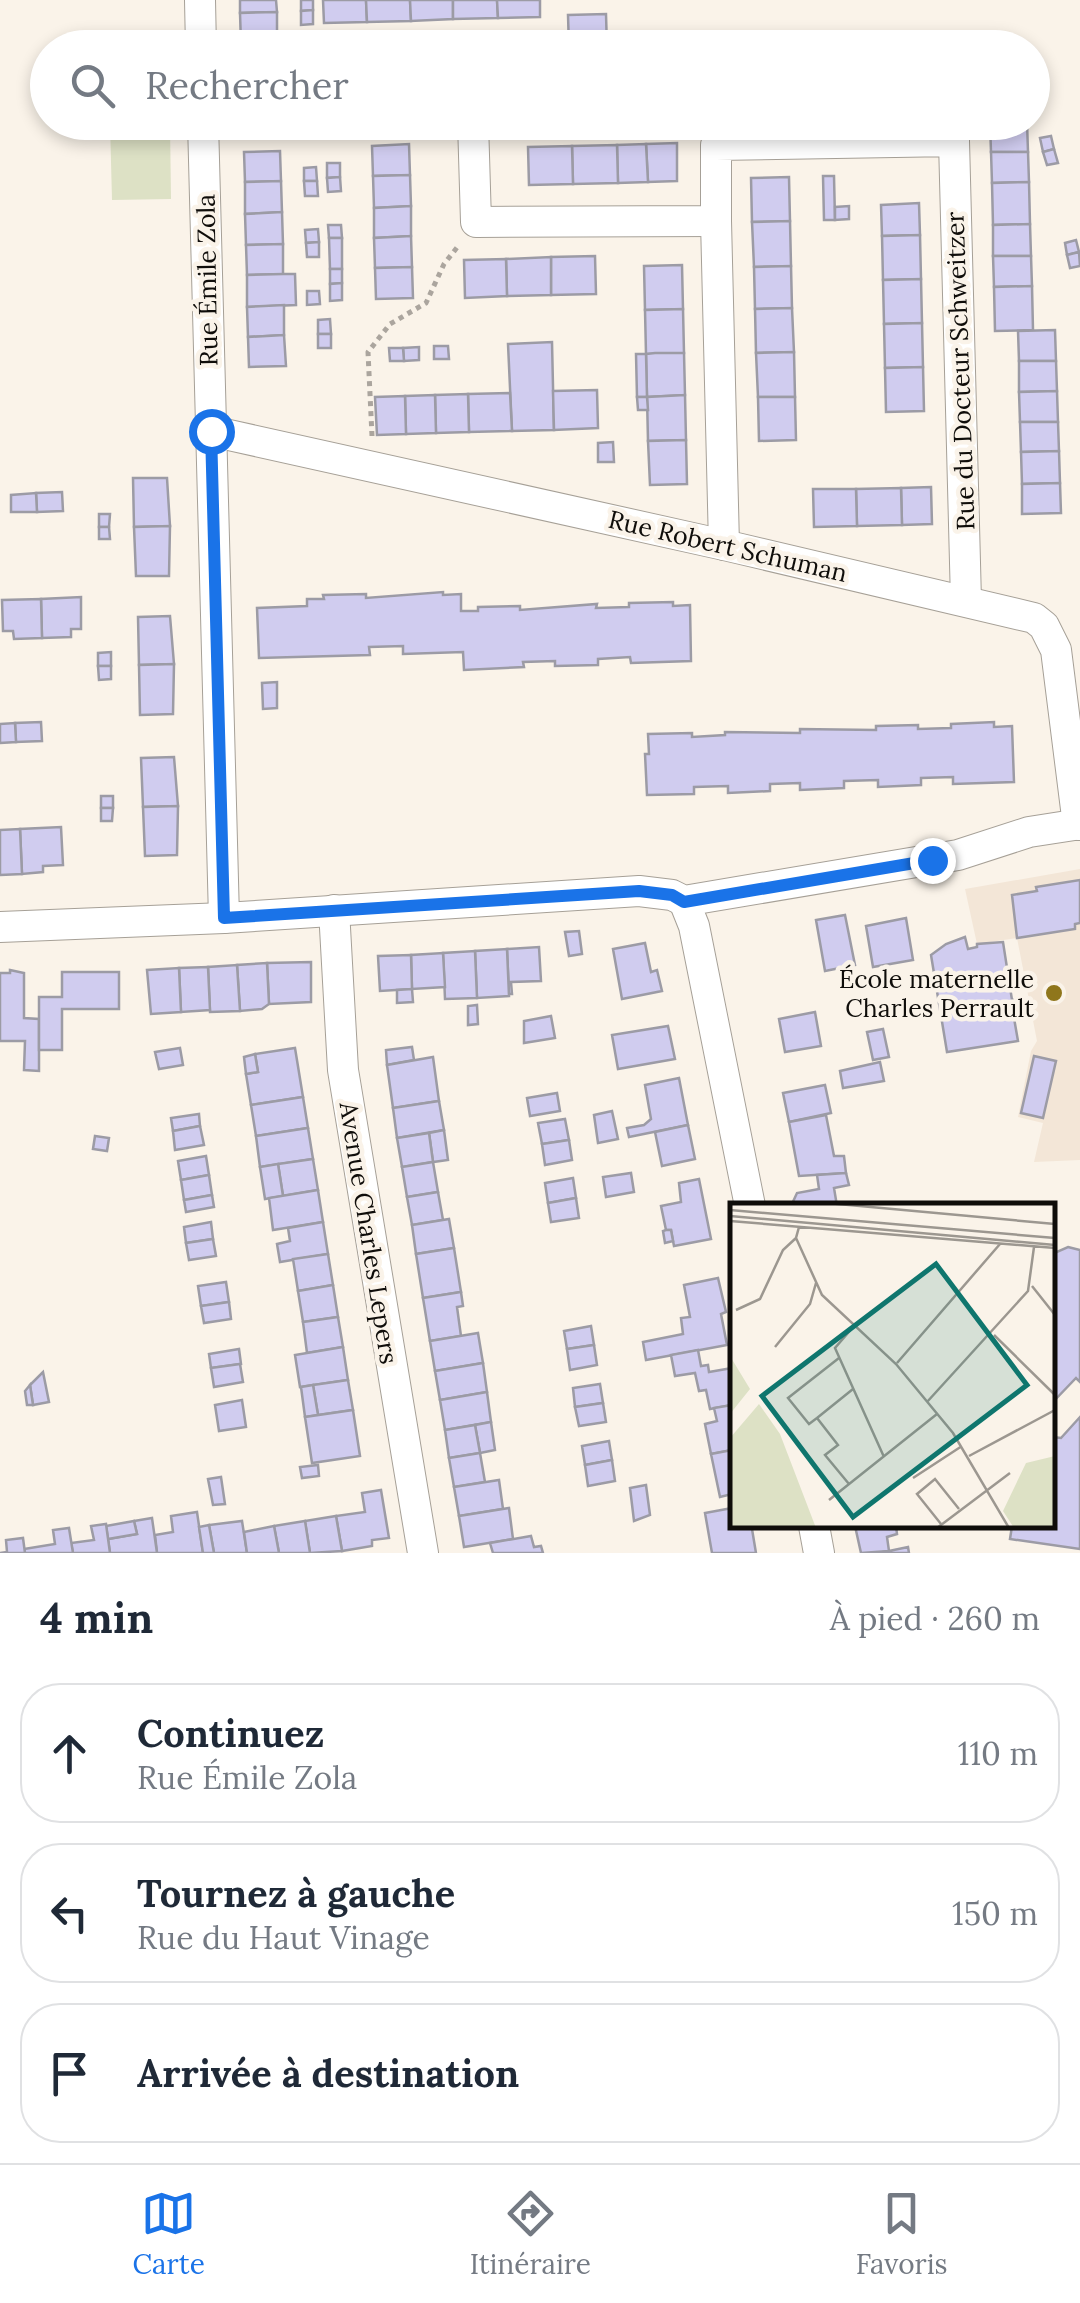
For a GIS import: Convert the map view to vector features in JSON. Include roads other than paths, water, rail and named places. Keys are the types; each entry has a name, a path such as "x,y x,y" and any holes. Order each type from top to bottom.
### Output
{"street":[{"path":"200,0 201,30"},
{"name":"Rue Émile Zola","path":"203,140 224,918"},
{"path":"474,140 476,222 716,221 724,545"},
{"name":"Rue du Docteur Schweitzer","path":"716,221 716,145 954,142 966,600"},
{"name":"Rue Robert Schuman","path":"211,431 1034,618 1051,637 1056,650 1079,824"},
{"path":"684,902 958,855 1029,832 1079,824"},
{"path":"0,927 224,918 639,891 672,895 684,902 694,926 749,1203"},
{"name":"Avenue Charles Lepers","path":"334,910 343,1070 423,1553"},
{"path":"814,1528 819,1553"}],"place":[{"name":"École maternelle Charles Perrault","path":"1054,993"}]}
